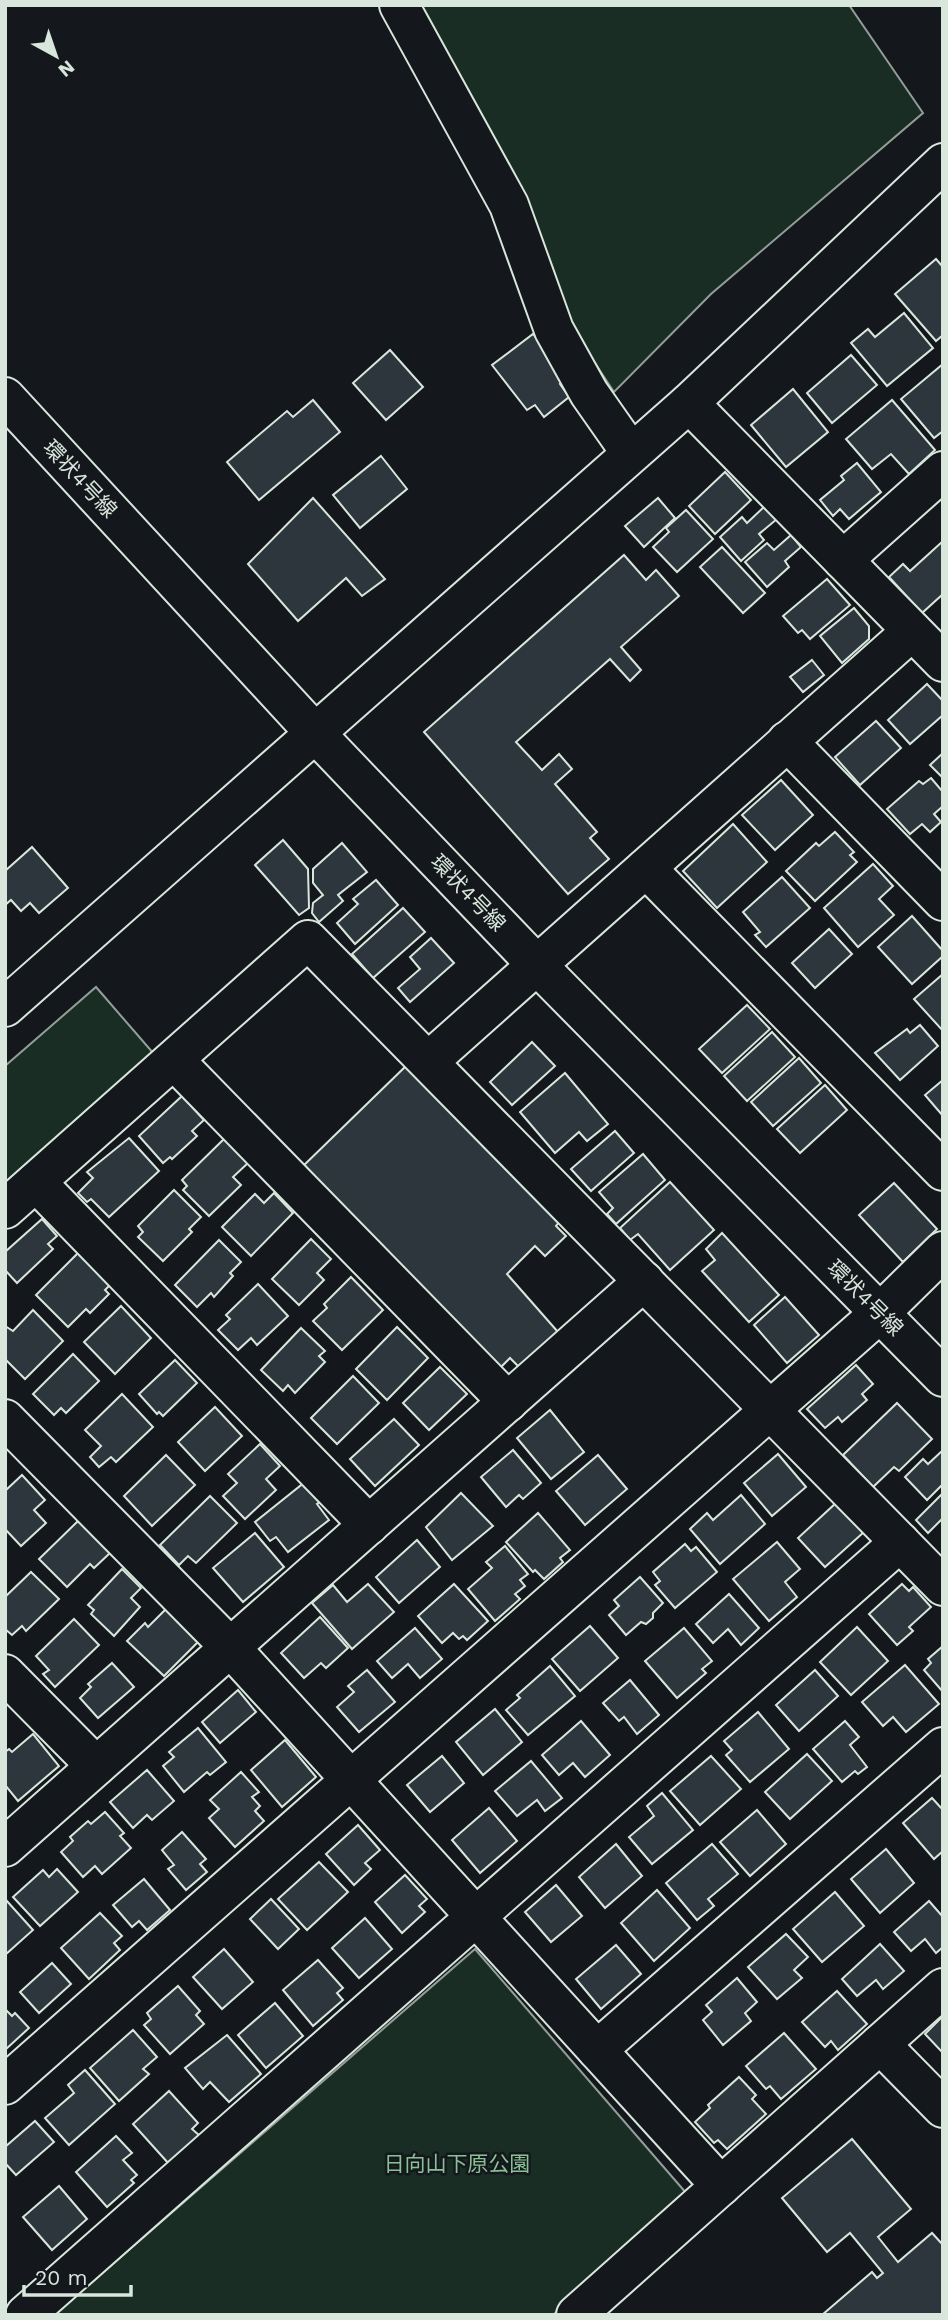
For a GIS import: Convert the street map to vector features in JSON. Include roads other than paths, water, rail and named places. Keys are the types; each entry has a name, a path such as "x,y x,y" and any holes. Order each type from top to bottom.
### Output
{"street":[{"path":"399,5 509,205 554,330 589,394 631,453"},
{"path":"5,1007 688,404 943,163"},
{"name":"環状4号線","path":"5,397 316,734 537,965 943,1377"},
{"path":"688,404 943,662"},
{"path":"843,560 943,471"},
{"path":"429,1061 912,631"},
{"path":"788,741 943,901"},
{"path":"646,868 943,1171"},
{"path":"5,1209 308,940 943,1586"},
{"path":"174,1060 508,1402"},
{"path":"36,1182 369,1525"},
{"path":"5,2085 880,1313 943,1251"},
{"path":"5,1847 644,1281"},
{"path":"5,1419 230,1647 720,2186"},
{"path":"25,2315 900,1542"},
{"path":"5,1674 96,1766"},
{"path":"597,2050 943,1747"},
{"path":"576,2315 943,1988"},
{"path":"880,2044 943,2109"}],"park label":[{"name":"日向山下原公園","path":"457,2164"}]}
